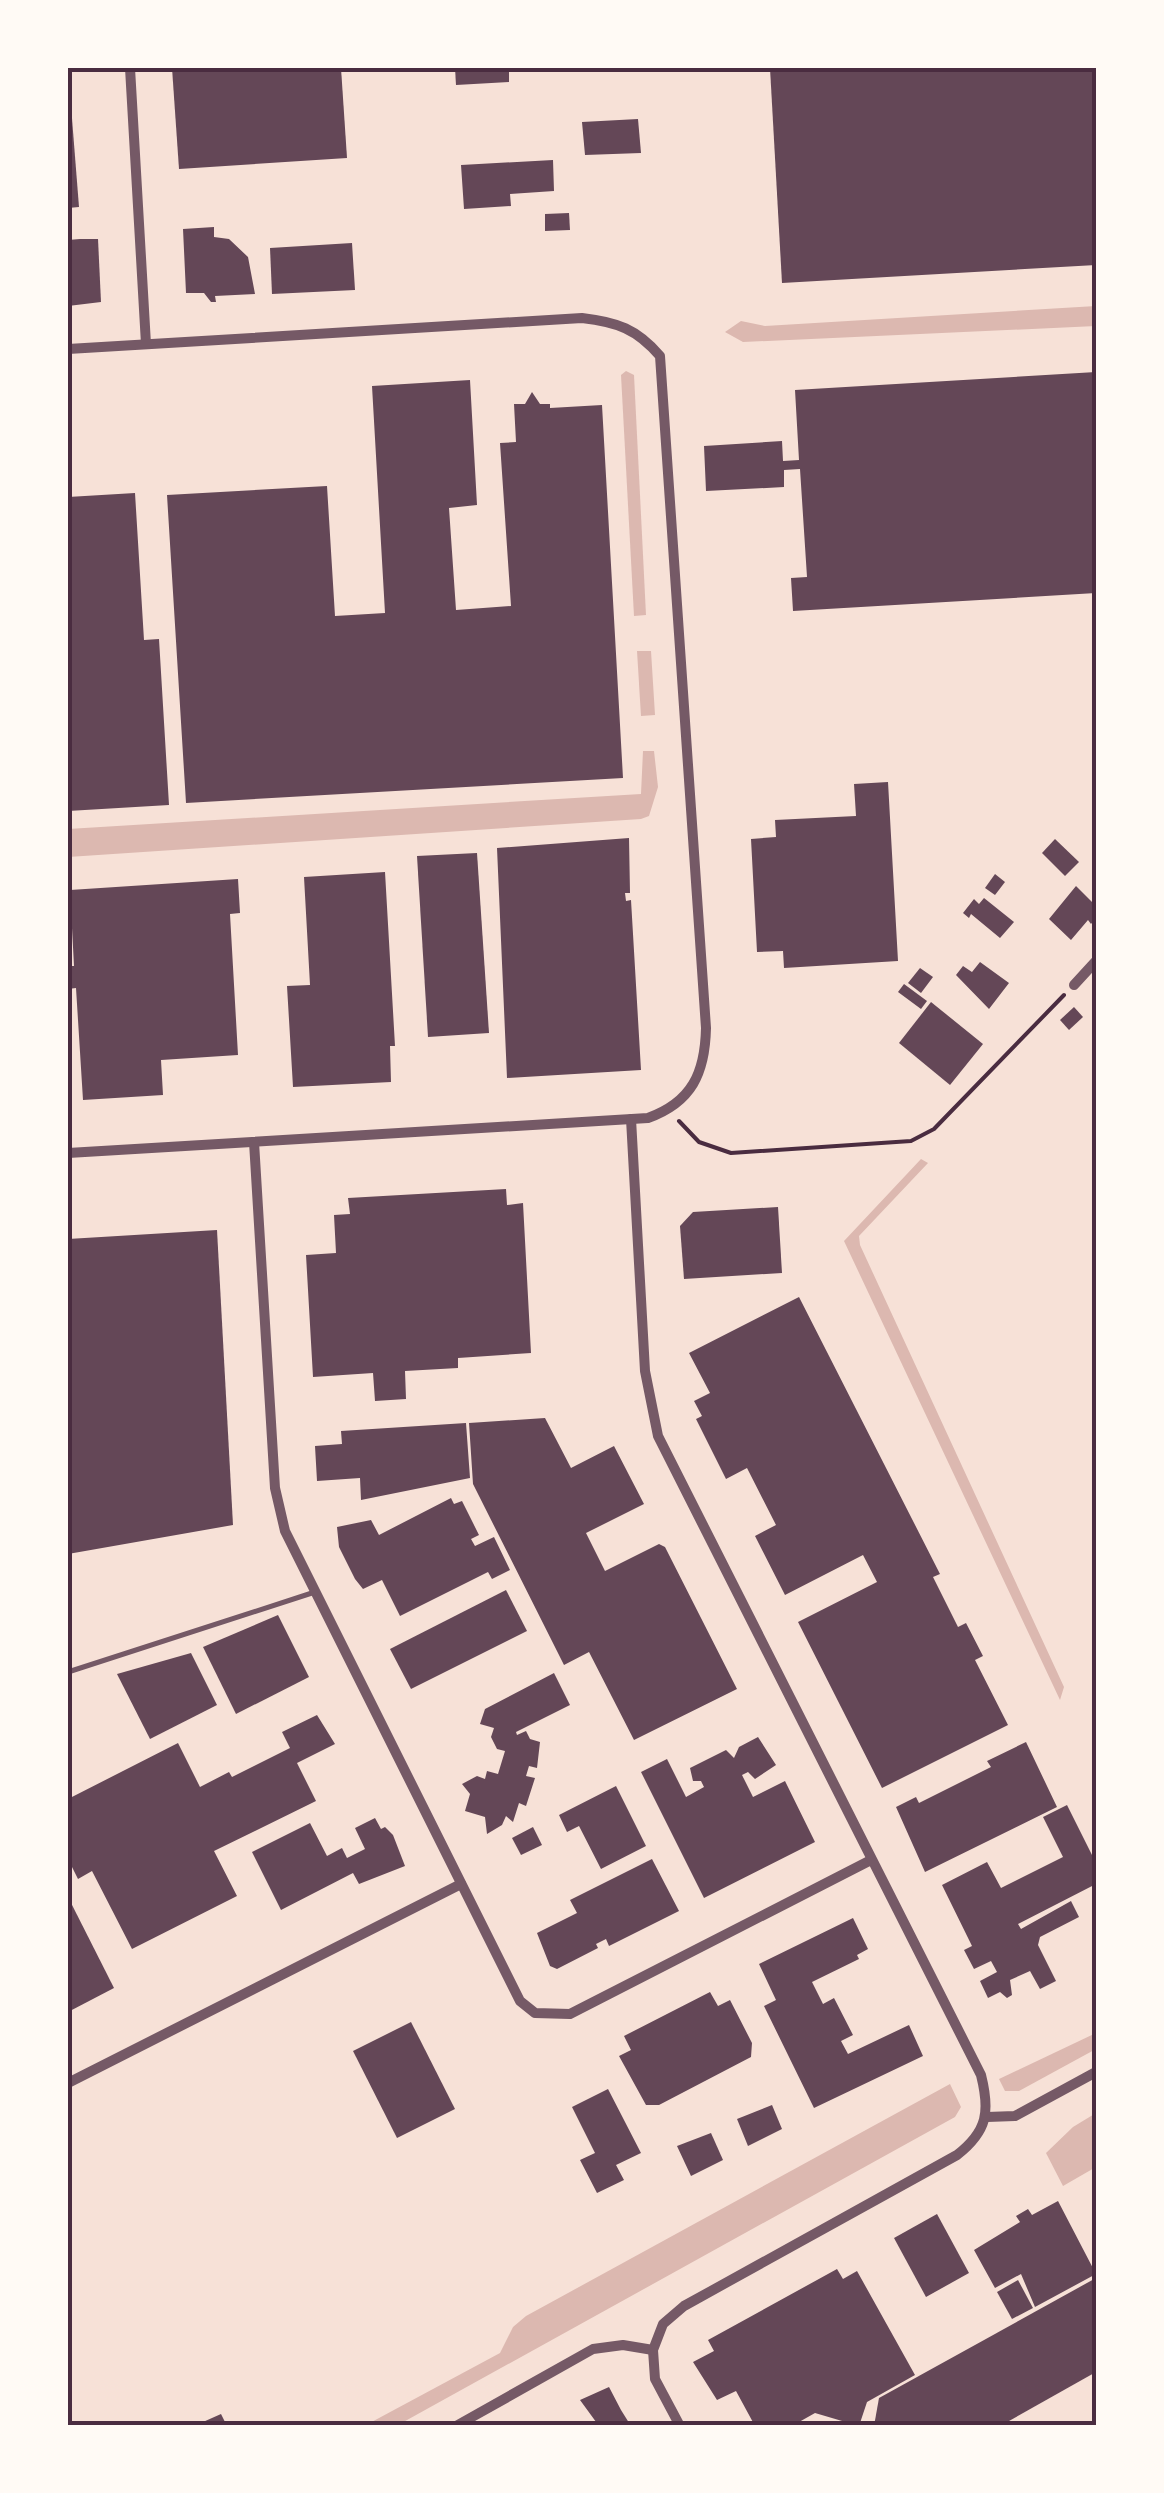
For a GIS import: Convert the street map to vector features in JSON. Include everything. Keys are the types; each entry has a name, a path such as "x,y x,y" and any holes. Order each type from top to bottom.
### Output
{"street":[{"path":"130,68 146,344"},
{"path":"68,349 582,318 613,322 640,333 660,356 706,1028 700,1074 687,1096 670,1110 631,1119 68,1153"},
{"path":"1074,985 1096,961"},
{"path":"631,1119 645,1371 658,1436 981,2074 987,2117 977,2140 957,2155 684,2306 663,2324 653,2350 655,2379 680,2426"},
{"path":"254,1142 275,1488 285,1531 520,2001 535,2013 570,2014 872,1860"},
{"path":"68,2083 461,1884"},
{"path":"987,2117 1015,2116 1096,2072"},
{"path":"456,2426 593,2349 623,2345 653,2350"}],"lane":[{"path":"68,1672 315,1592"}],"path":[{"path":"670,1110 699,1142 731,1153 911,1141 934,1129 1074,985"}],"shaded area":[{"path":"1096,306 1096,326 743,342 725,332 741,321 765,326"},
{"path":"626,371 634,375 646,615 634,616 621,375"},
{"path":"637,651 651,651 655,715 641,716"},
{"path":"643,751 654,751 658,787 649,816 641,819 68,857 68,829 641,794"},
{"path":"921,1159 928,1163 859,1236 860,1245 1064,1687 1060,1700 844,1241"},
{"path":"1096,2033 1096,2049 1019,2091 1005,2091 999,2079"},
{"path":"950,2084 961,2107 955,2117 398,2425 366,2425 500,2353 513,2327 526,2316"},
{"path":"1096,2113 1096,2167 1063,2186 1046,2153 1073,2127"}],"building":[{"path":"68,68 79,207 68,208"},
{"path":"172,68 341,68 347,158 179,169"},
{"path":"455,68 509,68 509,82 456,85"},
{"path":"770,68 1096,68 1096,265 782,283"},
{"path":"638,119 641,153 585,155 582,122"},
{"path":"553,160 554,191 510,194 511,206 464,209 461,165"},
{"path":"569,213 570,230 545,231 545,214"},
{"path":"214,227 214,237 229,239 248,257 255,294 215,296 216,302 211,302 204,293 186,293 183,229"},
{"path":"98,239 101,302 68,306 68,240"},
{"path":"352,243 355,290 272,294 270,248"},
{"path":"1096,372 1096,593 793,611 791,578 807,577 800,469 784,470 784,487 706,491 704,446 782,441 783,461 799,460 795,390"},
{"path":"470,380 477,505 449,508 456,610 511,606 500,443 516,442 514,404 525,404 532,392 540,404 550,404 550,408 602,405 623,778 186,803 167,495 327,486 335,616 385,613 372,386"},
{"path":"135,493 144,640 159,639 169,805 68,811 68,497"},
{"path":"888,782 898,961 784,968 783,951 757,952 751,839 776,837 775,820 856,816 854,784"},
{"path":"629,838 630,893 625,893 626,901 631,900 641,1070 507,1078 497,848"},
{"path":"1055,839 1079,862 1065,876 1042,853"},
{"path":"477,853 489,1033 428,1037 417,856"},
{"path":"385,872 395,1046 390,1046 391,1082 293,1087 287,986 310,985 304,877"},
{"path":"995,874 1005,882 995,895 985,888"},
{"path":"238,879 240,913 230,914 238,1055 161,1060 163,1095 83,1100 76,988 68,989 68,966 74,966 70,890"},
{"path":"1076,886 1096,906 1096,918 1091,924 1088,920 1071,940 1049,919"},
{"path":"984,898 1014,922 1000,938 971,914 969,918 963,913 974,899 979,904"},
{"path":"980,962 1009,983 989,1009 956,975 963,966 972,972"},
{"path":"920,968 933,977 921,993 908,983"},
{"path":"904,984 927,1001 921,1009 898,992"},
{"path":"931,1002 983,1044 950,1085 899,1043"},
{"path":"1074,1007 1083,1017 1069,1030 1060,1020"},
{"path":"506,1189 507,1205 523,1203 531,1353 458,1358 458,1368 405,1371 406,1399 375,1401 373,1373 313,1377 306,1255 336,1253 334,1215 350,1214 348,1198"},
{"path":"778,1207 782,1273 684,1279 680,1226 693,1212"},
{"path":"217,1230 233,1525 68,1554 68,1239"},
{"path":"799,1297 940,1574 933,1577 958,1627 966,1623 983,1656 975,1660 1008,1725 882,1788 798,1622 877,1582 863,1555 785,1595 755,1536 776,1525 747,1468 726,1479 696,1419 702,1416 694,1401 710,1393 689,1353"},
{"path":"545,1418 571,1468 614,1446 644,1504 586,1533 605,1571 659,1544 665,1547 737,1689 634,1740 589,1652 564,1665 473,1484 469,1423"},
{"path":"466,1423 470,1478 361,1500 360,1478 317,1481 315,1446 342,1444 341,1431"},
{"path":"451,1498 454,1504 462,1501 479,1535 471,1539 475,1546 494,1537 510,1570 492,1579 488,1572 400,1616 382,1580 363,1589 355,1579 339,1547 337,1527 371,1520 379,1535"},
{"path":"506,1590 527,1631 411,1689 390,1649"},
{"path":"278,1615 309,1677 236,1714 203,1647"},
{"path":"191,1653 217,1705 150,1739 117,1674"},
{"path":"554,1673 570,1705 516,1732 517,1735 526,1731 530,1739 540,1742 537,1768 529,1766 526,1776 535,1778 526,1806 519,1803 513,1822 506,1816 502,1825 487,1834 485,1817 465,1811 470,1794 462,1784 477,1776 485,1779 487,1771 498,1774 505,1751 497,1749 491,1737 494,1728 480,1724 485,1709"},
{"path":"317,1715 335,1744 297,1763 316,1801 214,1851 237,1896 132,1949 92,1871 78,1879 68,1859 68,1799 178,1743 200,1787 229,1772 232,1777 290,1748 282,1732"},
{"path":"758,1737 776,1765 755,1779 748,1772 742,1775 753,1797 785,1781 815,1842 704,1898 641,1772 667,1759 686,1797 704,1787 701,1781 693,1781 690,1768 726,1750 734,1758 739,1747"},
{"path":"1026,1742 1057,1807 925,1872 896,1807 916,1797 919,1803 991,1767 987,1761"},
{"path":"616,1786 646,1846 601,1869 579,1826 567,1832 559,1815"},
{"path":"1067,1805 1096,1863 1096,1884 1018,1924 1021,1929 1071,1901 1079,1917 1040,1937 1038,1945 1056,1981 1040,1989 1030,1971 1010,1980 1012,1995 1007,1998 1000,1992 988,1998 980,1981 997,1972 991,1961 974,1969 964,1950 972,1946 942,1885 987,1862 1001,1888 1063,1857 1043,1817"},
{"path":"375,1818 381,1829 385,1827 393,1835 405,1866 359,1884 353,1873 281,1910 252,1852 310,1823 327,1856 342,1848 347,1858 365,1849 355,1828"},
{"path":"533,1827 542,1845 521,1855 512,1838"},
{"path":"652,1859 679,1911 609,1946 606,1939 596,1944 598,1948 557,1969 550,1966 537,1933 577,1913 570,1900"},
{"path":"68,1897 114,1988 68,2012"},
{"path":"853,1918 868,1949 857,1955 859,1959 812,1982 823,2004 834,1998 853,2035 841,2041 848,2054 909,2025 923,2056 814,2108 764,2006 776,2000 759,1964"},
{"path":"710,1992 718,2006 730,2000 752,2043 751,2057 659,2105 646,2105 619,2056 631,2050 624,2036"},
{"path":"411,2022 455,2109 397,2138 353,2051"},
{"path":"608,2089 641,2153 616,2165 624,2180 597,2193 580,2160 595,2153 572,2107"},
{"path":"772,2105 782,2129 748,2146 737,2119"},
{"path":"711,2133 723,2160 691,2176 677,2146"},
{"path":"1058,2201 1096,2274 1035,2307 1021,2274 995,2288 974,2250 1020,2222 1016,2216 1028,2209 1032,2215"},
{"path":"937,2214 969,2273 926,2297 894,2238"},
{"path":"837,2269 843,2279 857,2271 915,2375 867,2402 859,2426 815,2413 792,2426 755,2426 736,2391 717,2400 693,2362 714,2351 708,2340"},
{"path":"1096,2278 1096,2372 1000,2426 874,2426 879,2398"},
{"path":"1018,2280 1033,2308 1012,2319 997,2292"},
{"path":"609,2387 631,2426 599,2426 580,2400"},
{"path":"221,2414 227,2426 205,2426 203,2422"}]}
